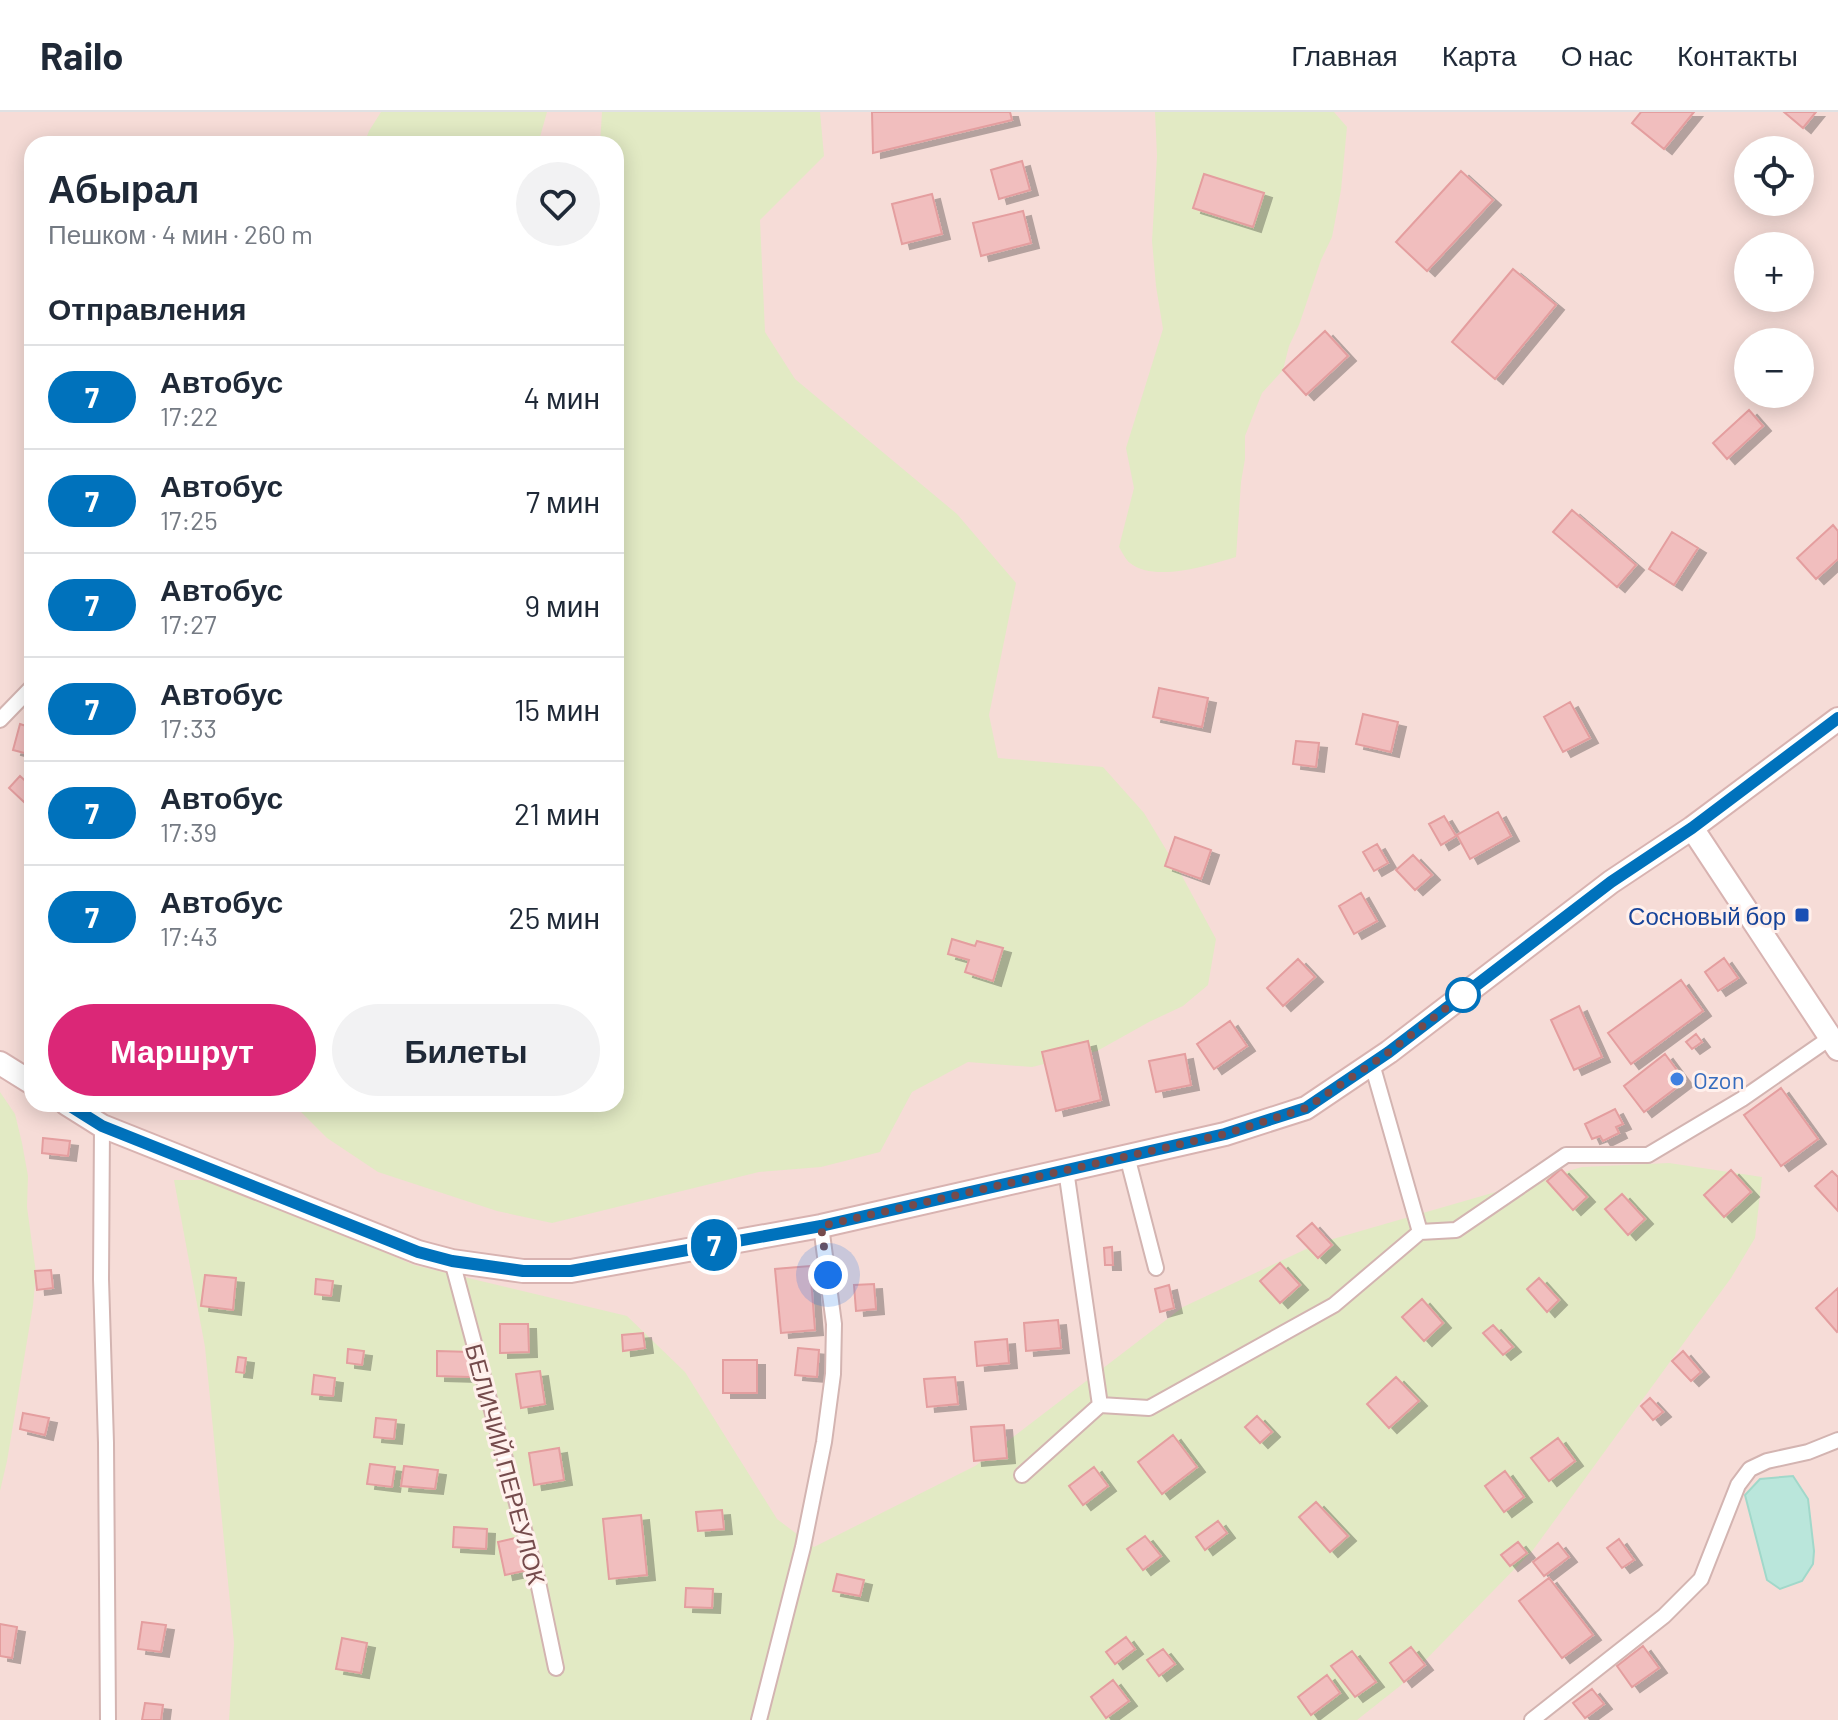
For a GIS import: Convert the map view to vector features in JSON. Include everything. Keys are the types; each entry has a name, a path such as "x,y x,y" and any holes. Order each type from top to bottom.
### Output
{"main road":[{"path":"80,1112 102,1126 418,1252 452,1261 523,1271 571,1271 821,1226 1225,1134 1306,1108 1372,1064 1611,882 1692,828 1838,719"},
{"path":"1692,828 1834,1044"},
{"path":"0,1063 24,1078"}],"street":[{"path":"0,720 24,695"},
{"path":"1022,1475 1100,1405 1149,1408 1334,1305 1420,1232 1456,1230 1566,1155 1648,1155 1834,1044"},
{"path":"1372,1064 1420,1232"},
{"path":"102,1126 101,1279 108,1720"},
{"path":"1127,1156 1156,1268"},
{"path":"1066,1170 1100,1405"},
{"path":"759,1720 803,1547 824,1442 833,1374 834,1324 821,1226"},
{"name":"БЕЛИЧИЙ ПЕРЕУЛОК","path":"452,1261 538,1582 556,1668"},
{"path":"1532,1720 1664,1616 1701,1579 1738,1485 1750,1469 1838,1440"}],"shaded area":[{"path":"0,112 1838,112 1838,1720 0,1720"}],"green space":[{"path":"381,112 547,112 540,136 367,136"},
{"path":"602,112 820,112 824,156 760,220 765,332 795,379 957,514 1016,583 989,715 998,758 1103,767 1144,813 1216,939 1208,985 1183,1006 1097,1051 1032,1067 968,1062 912,1092 880,1152 821,1167 759,1172 552,1223 497,1211 378,1172 327,1138 301,1112 624,1112 624,136 600,136"},
{"path":"1155,112 1334,112 1347,127 1341,190 1332,237 1289,346 1283,370 1262,393 1245,436 1236,557 1197,568 1167,572 1140,569 1129,562 1119,547 1134,488 1126,448 1163,329 1152,241 1157,156"},
{"path":"0,1092 15,1114 22,1143 28,1176 27,1207 36,1273 0,1491"},
{"path":"1669,1163 1762,1177 1755,1238 1731,1278 1533,1550 1400,1686 1357,1720 229,1720 234,1643 205,1347 174,1180 219,1180 414,1265 627,1316 685,1372 777,1519 814,1547 975,1466 1183,1307 1319,1243 1582,1167"}],"water":[{"path":"1793,1476 1808,1499 1813,1564 1802,1581 1780,1589 1767,1580 1745,1495 1760,1479"}],"building":[{"path":"872,112 1010,112 1012,120 873,153"},
{"path":"1641,112 1694,112 1664,149 1632,123"},
{"path":"1784,112 1816,112 1803,128"},
{"path":"1784,112 1816,112 1803,128"},
{"path":"1022,161 1030,190 999,199 991,170"},
{"path":"1461,171 1493,200 1427,271 1396,242"},
{"path":"1204,174 1264,193 1253,227 1193,208"},
{"path":"932,194 942,234 902,244 892,204"},
{"path":"1023,211 1031,243 981,256 973,223"},
{"path":"1513,269 1556,305 1495,379 1452,342"},
{"path":"1325,331 1348,356 1306,395 1283,370"},
{"path":"1749,410 1763,426 1727,459 1713,443"},
{"path":"1572,510 1636,565 1617,587 1553,532"},
{"path":"1833,525 1838,531 1838,559 1816,579 1797,558"},
{"path":"1672,532 1698,548 1674,585 1649,569"},
{"path":"1159,688 1208,698 1202,727 1153,717"},
{"path":"1570,702 1590,738 1563,752 1544,717"},
{"path":"1363,714 1398,722 1391,752 1356,744"},
{"path":"20,724 24,725 24,753 13,750"},
{"path":"1296,741 1319,743 1316,767 1293,764"},
{"path":"20,776 24,780 24,802 9,788"},
{"path":"1498,812 1511,836 1470,859 1457,835"},
{"path":"1444,816 1456,836 1441,845 1429,824"},
{"path":"1175,837 1211,850 1201,879 1165,866"},
{"path":"1377,844 1388,863 1374,871 1363,852"},
{"path":"1413,855 1432,875 1415,890 1396,870"},
{"path":"1361,893 1377,921 1354,934 1339,906"},
{"path":"952,939 975,946 977,941 1003,948 993,981 965,972 969,960 948,954"},
{"path":"1724,958 1738,978 1718,991 1705,972"},
{"path":"1298,959 1315,977 1283,1006 1267,988"},
{"path":"1681,980 1703,1011 1631,1064 1608,1033"},
{"path":"1579,1006 1602,1057 1574,1070 1551,1020"},
{"path":"1230,1021 1247,1046 1214,1069 1197,1044"},
{"path":"1696,1034 1702,1042 1692,1049 1686,1042"},
{"path":"1088,1041 1101,1100 1056,1111 1042,1052"},
{"path":"1185,1054 1191,1085 1156,1092 1149,1061"},
{"path":"1665,1054 1685,1081 1644,1112 1624,1086"},
{"path":"1781,1088 1818,1139 1781,1166 1744,1115"},
{"path":"1615,1109 1623,1124 1616,1127 1619,1133 1603,1141 1600,1136 1592,1139 1585,1124"},
{"path":"43,1138 70,1141 68,1156 42,1153"},
{"path":"1561,1169 1587,1197 1573,1210 1547,1181"},
{"path":"1731,1170 1751,1192 1724,1217 1704,1195"},
{"path":"1832,1171 1838,1177 1838,1211 1815,1186"},
{"path":"1622,1194 1645,1219 1628,1235 1605,1209"},
{"path":"1312,1223 1332,1245 1318,1258 1297,1236"},
{"path":"1112,1247 1113,1265 1105,1265 1104,1248"},
{"path":"1280,1263 1300,1285 1280,1303 1260,1281"},
{"path":"810,1266 815,1330 781,1333 775,1269"},
{"path":"51,1270 53,1288 37,1290 35,1271"},
{"path":"205,1275 236,1278 233,1310 201,1306"},
{"path":"1539,1278 1559,1300 1547,1312 1527,1289"},
{"path":"316,1279 333,1281 331,1296 315,1294"},
{"path":"874,1284 876,1309 856,1311 854,1285"},
{"path":"1169,1285 1174,1308 1160,1312 1155,1289"},
{"path":"1838,1288 1838,1331 1837,1332 1816,1308"},
{"path":"1422,1299 1443,1323 1424,1341 1402,1317"},
{"path":"1058,1320 1061,1348 1026,1351 1024,1323"},
{"path":"500,1324 528,1324 529,1352 500,1353"},
{"path":"1493,1325 1513,1347 1503,1355 1483,1333"},
{"path":"643,1333 645,1348 623,1351 622,1335"},
{"path":"1007,1339 1009,1363 977,1366 975,1342"},
{"path":"798,1348 819,1350 817,1377 795,1375"},
{"path":"348,1349 364,1351 362,1365 347,1363"},
{"path":"437,1351 471,1352 470,1377 437,1376"},
{"path":"1683,1351 1701,1372 1691,1381 1672,1361"},
{"path":"238,1357 246,1358 244,1373 236,1372"},
{"path":"723,1360 757,1360 757,1393 723,1393"},
{"path":"540,1371 545,1404 521,1408 516,1374"},
{"path":"314,1375 335,1378 333,1396 312,1394"},
{"path":"955,1377 958,1404 927,1407 924,1379"},
{"path":"1396,1377 1419,1401 1389,1428 1367,1404"},
{"path":"1650,1398 1663,1412 1653,1420 1641,1406"},
{"path":"23,1413 49,1418 45,1435 20,1429"},
{"path":"1257,1416 1272,1432 1260,1443 1245,1427"},
{"path":"376,1418 396,1420 394,1439 374,1437"},
{"path":"1004,1425 1007,1458 974,1461 971,1427"},
{"path":"1173,1435 1197,1467 1162,1494 1138,1462"},
{"path":"1558,1438 1575,1461 1549,1481 1531,1458"},
{"path":"559,1448 564,1480 534,1485 529,1453"},
{"path":"370,1464 395,1467 392,1487 367,1484"},
{"path":"404,1466 438,1470 435,1489 401,1486"},
{"path":"1094,1467 1108,1486 1083,1505 1069,1486"},
{"path":"1505,1471 1524,1497 1504,1512 1485,1486"},
{"path":"1316,1502 1348,1536 1330,1552 1299,1517"},
{"path":"722,1510 724,1529 698,1531 696,1512"},
{"path":"641,1515 647,1575 609,1579 603,1519"},
{"path":"1218,1521 1227,1533 1205,1550 1196,1537"},
{"path":"454,1527 487,1529 486,1549 453,1547"},
{"path":"1145,1536 1161,1556 1143,1570 1127,1549"},
{"path":"520,1537 528,1570 505,1575 498,1542"},
{"path":"1619,1539 1634,1560 1622,1568 1607,1548"},
{"path":"1518,1542 1527,1553 1510,1566 1501,1555"},
{"path":"1558,1543 1569,1557 1544,1576 1533,1562"},
{"path":"837,1574 864,1580 860,1596 833,1591"},
{"path":"1549,1578 1593,1635 1562,1658 1519,1601"},
{"path":"686,1588 713,1589 712,1608 685,1607"},
{"path":"142,1622 166,1625 161,1652 138,1649"},
{"path":"0,1624 17,1627 12,1658 0,1656"},
{"path":"1126,1637 1135,1649 1115,1664 1106,1652"},
{"path":"342,1638 367,1643 361,1673 336,1669"},
{"path":"1643,1646 1659,1668 1632,1687 1617,1666"},
{"path":"1411,1647 1425,1665 1404,1682 1390,1663"},
{"path":"1163,1649 1175,1664 1159,1676 1147,1660"},
{"path":"1352,1651 1376,1682 1355,1697 1331,1666"},
{"path":"1327,1675 1340,1693 1311,1715 1298,1697"},
{"path":"1113,1680 1129,1701 1106,1718 1091,1697"},
{"path":"1592,1689 1604,1704 1585,1718 1573,1703"},
{"path":"145,1703 163,1705 161,1720 142,1720"}],"bus line":[{"name":"7","path":"80,1112 102,1126 418,1252 452,1261 523,1271 571,1271 821,1226 1225,1134 1306,1108 1389,1052 1611,882 1692,828 1838,718"}],"place":[{"name":"Сосновый бор","path":"1802,915"},
{"name":"Ozon","path":"1677,1079"}],"route":[{"path":"828,1275 821,1226 1225,1134 1306,1108 1389,1052 1463,995"}]}
